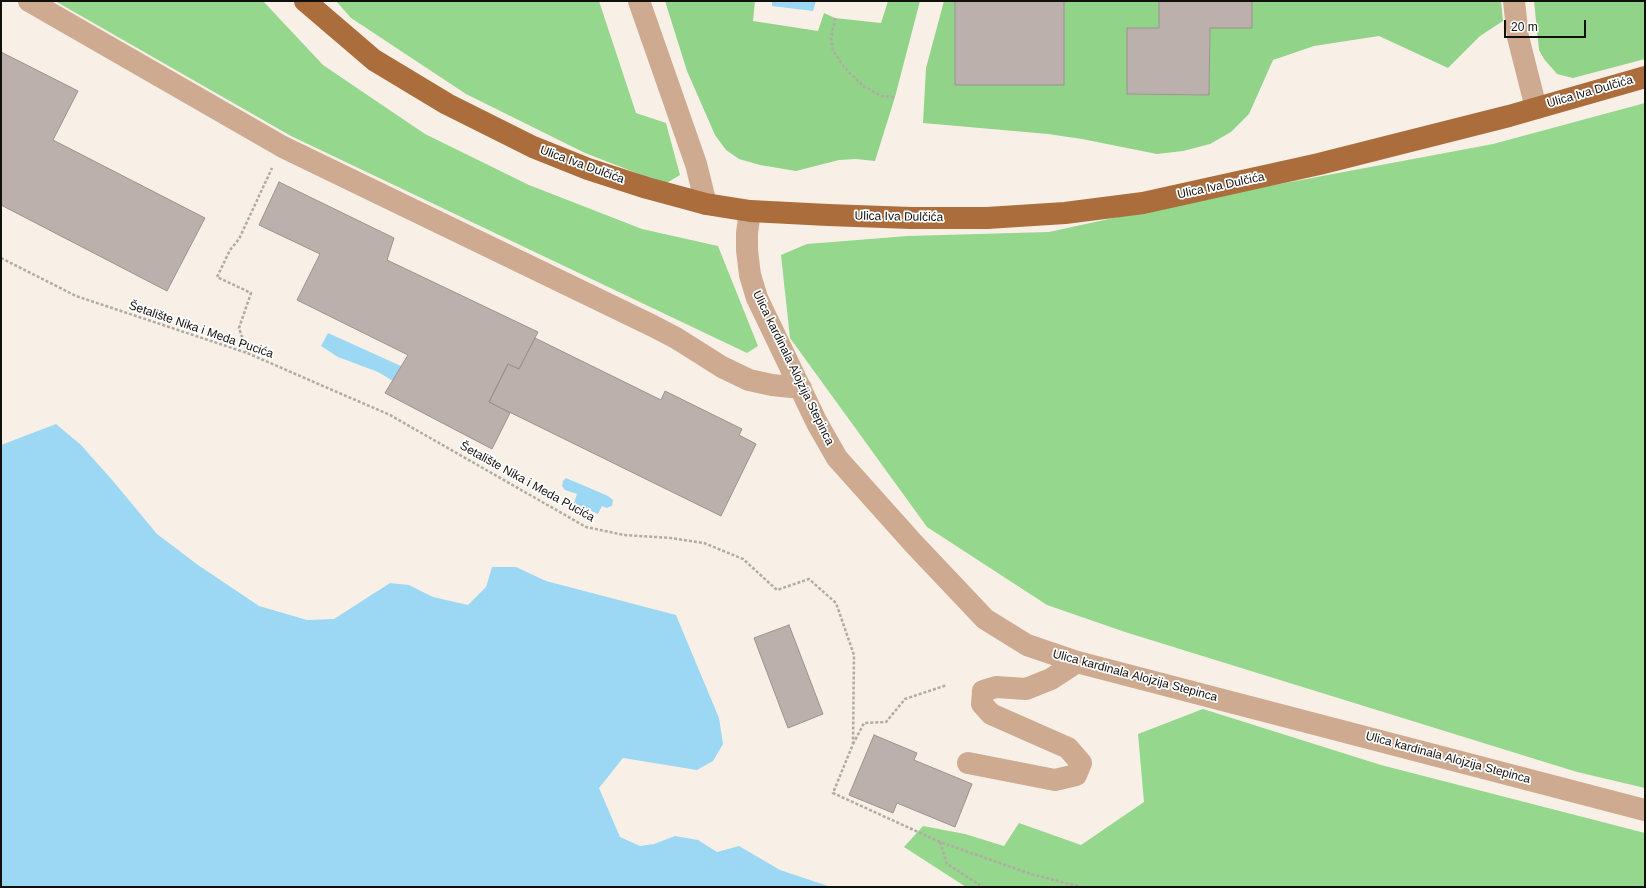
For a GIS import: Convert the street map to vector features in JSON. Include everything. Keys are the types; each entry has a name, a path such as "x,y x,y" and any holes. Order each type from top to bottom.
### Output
{"main road":[{"name":"Ulica Iva Dulčića","path":"305,1 374,60 447,104 533,147 588,169 647,188 706,204 750,211 911,218 987,218 1065,214 1143,203 1319,164 1536,108 1645,77"}],"street":[{"path":"28,1 283,147 653,326 676,338 722,367 749,380 772,385 801,388"},
{"path":"639,1 696,164 706,204"},
{"name":"Ulica Iva Dulčića","path":"1514,1 1518,37 1536,108"},
{"name":"Ulica kardinala Alojzija Stepinca","path":"750,211 747,233 747,250 753,287 817,423 838,458 914,544 985,619 1027,645 1077,662 1645,810"},
{"path":"968,763 1055,780 1076,775 1081,762 1068,748 991,714 982,704 983,691 996,687 1026,689 1051,679 1077,662"}],"path":[{"path":"836,18 831,38 833,50 844,67 863,86 882,96 895,97"},
{"path":"247,353 239,328 251,293 217,277 230,250 239,239 283,147"},
{"name":"Šetalište Nika i Meda Pucića","path":"1,258 76,296 247,353 390,415 586,528 624,535 671,538 704,543 743,559 776,590 809,579 836,603 854,654 853,744 833,793 940,842 1031,874 1081,887"},
{"path":"853,744 864,723 886,722 905,698 947,685"},
{"path":"940,842 947,864 980,885"}],"green space":[{"path":"55,1 263,1 323,65 425,134 529,185 642,229 718,246 758,346 747,353 291,136"},
{"path":"336,1 599,1 636,113 666,123 680,175 665,184 585,153 466,94 351,18"},
{"path":"665,1 755,1 753,21 818,31 824,13 835,18 881,23 888,1 920,1 895,97 875,161 856,159 839,160 796,171 760,165 739,159 726,150 715,135 687,71"},
{"path":"944,1 1159,1 1159,28 1127,29 1127,94 1209,95 1210,28 1252,28 1252,1 1501,1 1503,21 1480,36 1448,68 1379,36 1314,46 1273,60 1249,114 1231,132 1210,144 1183,151 1157,154 1082,139 1048,134 923,123 926,68"},
{"path":"1534,1 1645,1 1645,59 1573,78 1557,74 1544,59 1539,50"},
{"path":"1645,103 1645,788 1577,772 1125,632 1047,605 927,527 790,338 781,255 807,244 908,236 1049,232 1205,198 1493,144"},
{"path":"1203,709 1381,765 1645,833 1645,887 966,887 904,847 923,826 965,834 1004,846 1019,823 1081,845 1144,802 1138,734"}],"water":[{"path":"772,1 816,1 813,11 772,6"},
{"path":"328,333 401,366 393,381 378,372 338,357 321,346"},
{"path":"56,424 81,445 157,534 198,565 259,606 307,620 334,619 390,583 409,585 433,597 468,605 486,587 492,567 516,567 546,581 676,615 719,718 723,744 713,761 697,770 623,758 599,788 620,837 640,846 654,844 675,836 698,840 717,852 739,846 780,870 831,887 1,887 1,445"},
{"path":"566,478 608,496 613,500 612,506 606,508 602,506 598,514 574,503 577,494 565,490 562,486 563,481"}],"building":[{"path":"955,1 1064,1 1064,85 955,85"},
{"path":"1159,1 1252,1 1252,28 1210,28 1209,95 1127,94 1127,28 1159,28"},
{"path":"1,52 78,91 53,140 205,218 167,291 1,205"},
{"path":"279,182 394,238 387,260 538,332 519,369 508,364 489,402 510,413 492,449 385,393 408,355 297,300 320,254 259,225"},
{"path":"535,338 661,400 665,391 742,429 739,435 756,444 721,516 489,402 508,364 519,369"},
{"path":"789,625 823,714 788,728 754,638"},
{"path":"874,735 917,753 914,760 972,784 955,827 897,803 893,813 849,795"}]}
